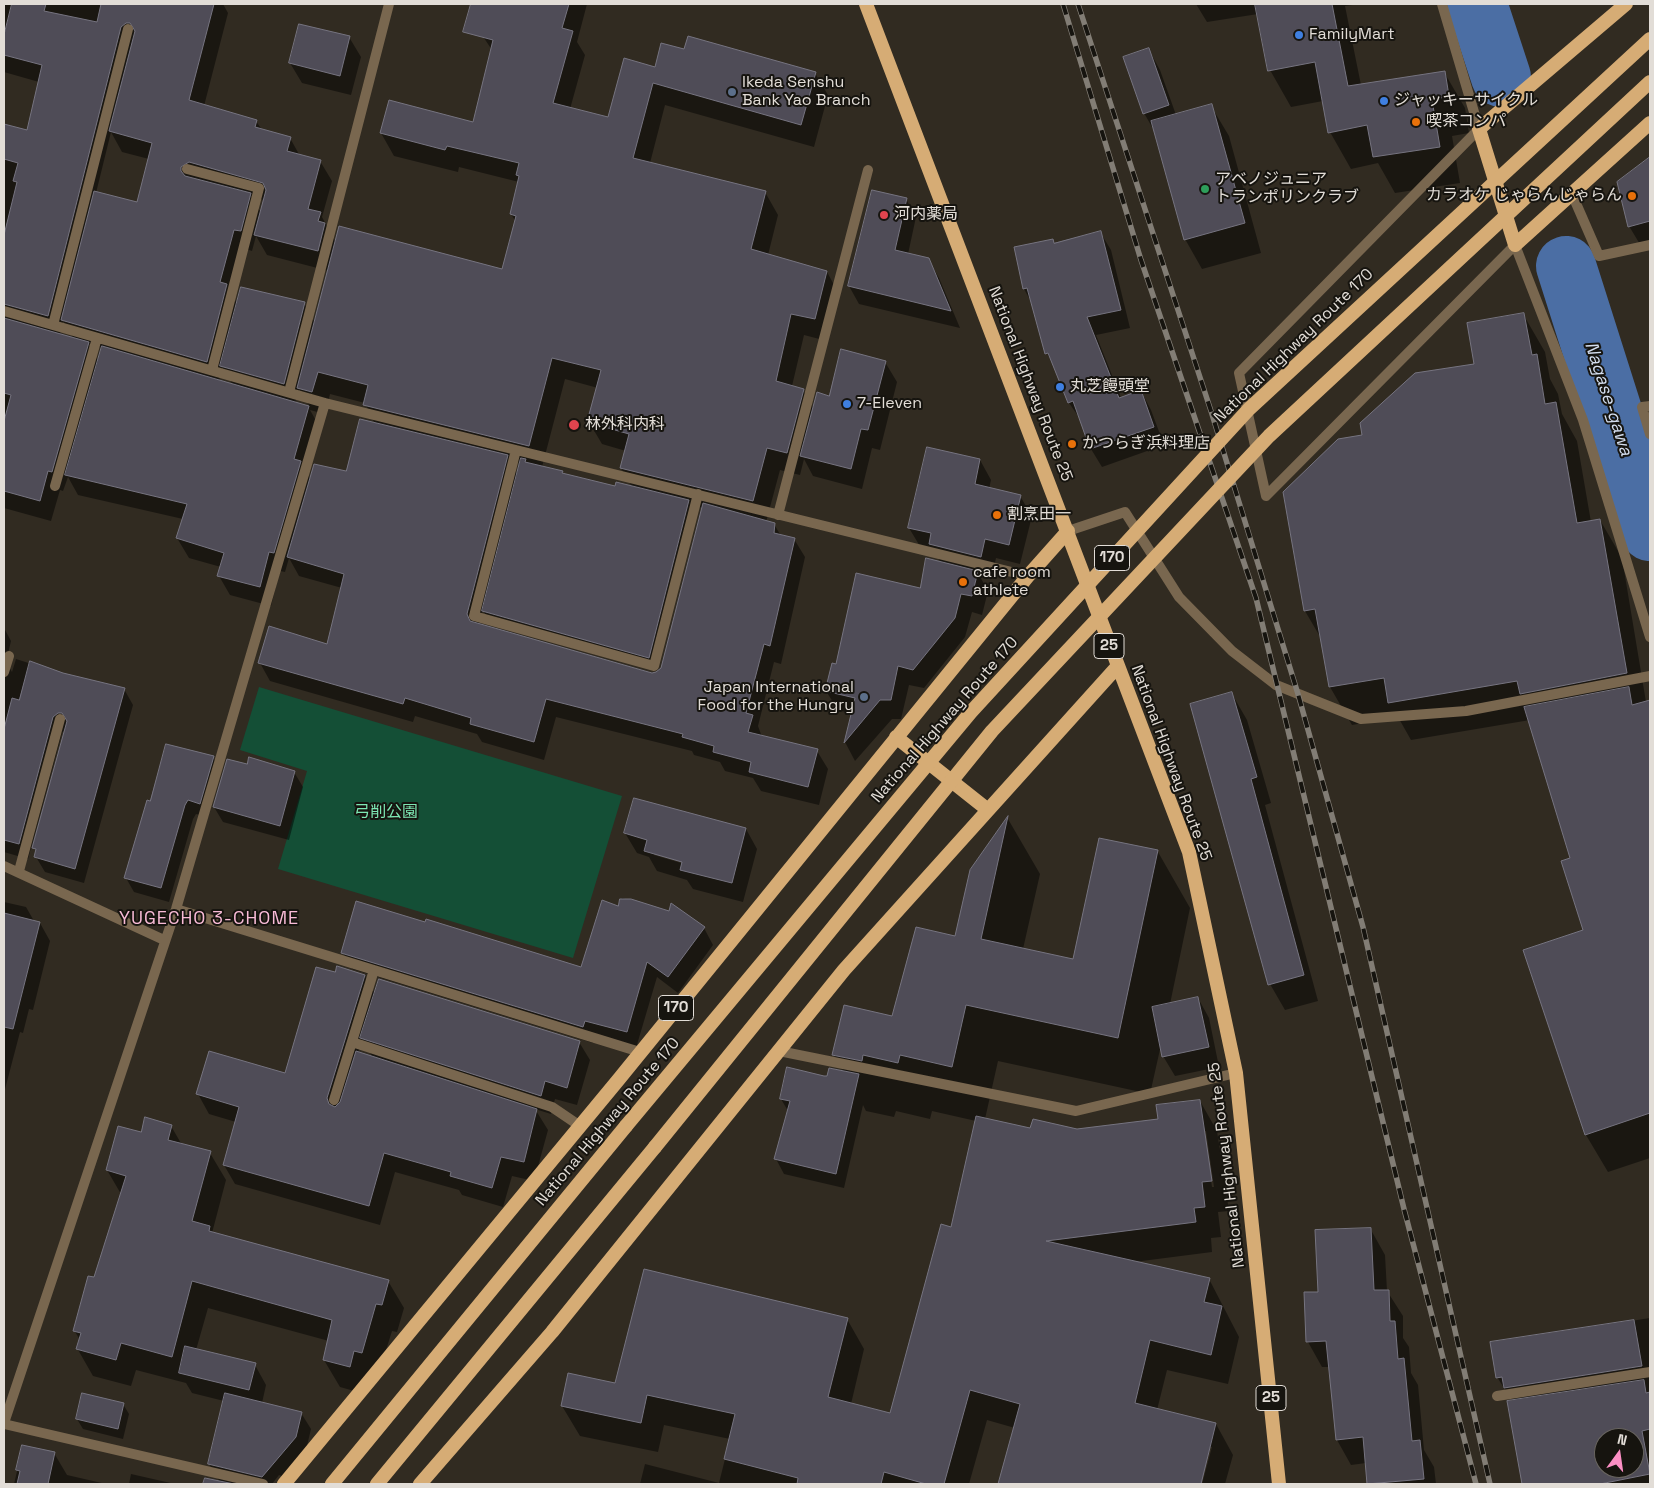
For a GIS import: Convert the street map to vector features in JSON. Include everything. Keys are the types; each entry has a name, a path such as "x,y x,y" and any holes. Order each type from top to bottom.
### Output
{"highway":[{"name":"National Highway Route 25","path":"866,4 1189,852 1236,1074 1279,1484"},
{"path":"1626,4 1479,129 1515,245 1650,123"},
{"name":"National Highway Route 170","path":"332,1484 626,1126 971,712 1249,409 1650,39"},
{"name":"170","path":"377,1484 655,1147 1006,716 1270,436 1650,82"},
{"name":"170","path":"284,1484 580,1126 1028,576 1068,531"},
{"path":"420,1484 552,1332 844,970 1117,667"},
{"path":"896,737 988,810"}],"street":[{"path":"289,392 389,4"},
{"path":"1442,4 1479,129 1239,373 1266,496 1515,245 1583,420 1650,637"},
{"path":"53,325 128,29"},
{"path":"187,169 259,188 212,370"},
{"path":"778,515 868,170"},
{"path":"1572,194 1599,256 1650,245"},
{"path":"4,311 325,403 1028,576"},
{"path":"55,486 97,338"},
{"path":"263,1484 4,1423 164,940 176,909 325,403"},
{"path":"1650,406 1642,407 1650,434"},
{"path":"516,450 474,616 654,666 698,494"},
{"path":"1068,531 1125,512 1180,597 1232,651 1276,685 1360,720 1466,711 1650,676"},
{"path":"4,672 8,656"},
{"path":"18,871 60,719"},
{"path":"4,866 164,940"},
{"path":"176,909 640,1052"},
{"path":"334,1100 374,970"},
{"path":"352,1042 552,1107 580,1126"},
{"path":"779,1051 1076,1111 1236,1074"},
{"path":"1497,1396 1650,1372"}],"green space":[{"name":"弓削公園","path":"259,687 622,796 573,958 278,869 307,771 240,750"}],"building":[{"path":"12,4 46,4 44,11 97,22 101,4 214,4 189,100 257,120 255,127 291,137 287,151 321,160 308,209 321,212 318,221 325,223 318,251 254,235 266,190 263,183 189,162 181,167 181,171 185,176 251,193 241,231 234,230 220,282 227,284 207,362 61,320 94,191 137,202 152,143 109,131 135,31 130,23 126,23 121,27 48,316 4,304 4,235 17,182 13,181 18,163 4,159 4,124 27,130 42,65 4,55 4,35"},
{"path":"471,4 569,4 562,28 573,31 553,103 608,117 624,58 655,67 661,43 684,49 688,36 816,72 801,125 653,83 633,158 766,191 751,249 827,271 815,319 791,314 776,381 804,389 787,453 767,448 753,501 620,468 629,434 587,422 601,370 552,358 529,446 363,405 368,385 318,372 312,392 297,388 339,226 502,269 516,216 510,214 519,176 516,175 519,163 447,146 445,150 380,133 389,100 473,122 493,40 463,32"},
{"path":"1255,4 1332,4 1348,86 1445,71 1449,96 1432,100 1440,147 1373,157 1367,125 1328,133 1315,62 1268,71"},
{"path":"299,24 350,36 340,76 289,63"},
{"path":"1149,48 1169,105 1143,114 1123,57"},
{"path":"1212,104 1245,223 1184,240 1151,121"},
{"path":"1650,157 1650,221 1628,227 1617,182"},
{"path":"872,190 907,198 895,250 929,258 951,311 848,286"},
{"path":"1101,231 1121,310 1087,317 1119,398 1141,390 1154,427 1090,449 1073,401 1068,403 1048,353 1045,354 1027,288 1023,289 1014,247 1053,239 1054,243"},
{"path":"241,287 305,302 284,384 220,366"},
{"path":"1524,313 1532,355 1537,354 1545,404 1556,402 1577,523 1600,519 1627,673 1520,694 1517,681 1388,703 1384,678 1329,687 1315,609 1304,611 1283,492 1338,439 1362,435 1360,423 1415,373 1474,364 1467,323"},
{"path":"4,318 89,342 52,472 48,471 40,501 4,491 4,421 11,395 4,393"},
{"path":"102,346 309,406 294,459 301,461 274,553 269,552 260,587 217,576 224,553 176,538 187,504 65,475"},
{"path":"841,349 886,361 868,430 861,429 851,469 800,456 817,392 829,396"},
{"path":"360,419 508,455 467,614 470,621 652,673 661,668 703,503 775,523 774,533 795,538 770,646 764,644 746,713 753,715 748,732 818,749 808,787 749,772 751,762 713,752 714,746 682,737 683,734 546,699 534,742 470,724 471,718 405,698 403,704 258,663 269,626 327,644 344,574 287,557 314,464 346,471"},
{"path":"927,447 980,459 975,484 1021,495 1009,545 985,539 981,557 929,544 931,533 908,528"},
{"path":"521,458 526,459 525,462 563,471 562,473 615,486 616,482 689,500 649,658 482,611"},
{"path":"926,558 978,571 972,596 961,594 955,618 913,670 898,666 891,700 880,700 844,743 855,698 825,691 832,663 836,664 856,573 920,588"},
{"path":"30,661 63,673 125,688 75,869 34,857 36,849 32,848 67,721 62,713 58,713 53,717 19,844 4,840 4,729 12,698 19,700"},
{"path":"1629,687 1632,705 1650,700 1650,1113 1585,1135 1523,950 1583,930 1561,861 1570,858 1524,707"},
{"path":"1232,692 1257,777 1251,779 1304,975 1268,985 1190,704"},
{"path":"166,744 214,756 200,804 188,800 185,805 161,888 124,878 147,800 150,801"},
{"path":"249,757 295,771 280,826 213,807 227,759 247,764"},
{"path":"634,798 746,828 732,883 680,870 682,862 644,851 647,840 624,833"},
{"path":"1008,816 981,939 1073,959 1099,838 1158,850 1118,1038 966,1005 952,1067 900,1055 898,1063 863,1055 862,1061 832,1055 844,1005 892,1016 916,927 955,936 970,870"},
{"path":"620,899 631,899 669,911 671,903 705,927 668,977 647,962 627,1032 585,1021 583,1027 341,953 356,901 425,922 426,919 581,967 602,900 618,906"},
{"path":"4,913 40,922 13,1029 4,1027"},
{"path":"337,966 365,975 327,1098 329,1104 335,1107 340,1102 356,1051 537,1109 524,1162 501,1157 492,1188 450,1176 451,1172 384,1153 369,1206 223,1165 239,1107 196,1094 209,1051 285,1073 316,967 335,972"},
{"path":"379,979 580,1041 567,1088 545,1081 541,1096 360,1038"},
{"path":"1198,997 1209,1047 1162,1057 1152,1007"},
{"path":"787,1067 824,1076 827,1076 829,1068 859,1074 836,1174 774,1159 790,1101 780,1099"},
{"path":"1200,1100 1212,1181 1202,1182 1205,1207 1194,1208 1196,1222 1046,1241 1210,1278 1204,1302 1222,1306 1211,1355 1150,1340 1135,1403 1216,1423 1201,1484 998,1484 1020,1404 970,1390 944,1484 926,1484 884,1472 881,1484 797,1484 798,1478 724,1459 735,1414 647,1395 641,1423 561,1406 568,1373 615,1383 644,1269 848,1318 828,1397 890,1413 941,1224 951,1227 976,1116 1030,1128 1033,1119 1077,1129 1158,1119 1156,1105"},
{"path":"145,1117 172,1125 168,1140 211,1151 192,1221 210,1226 209,1231 389,1280 382,1305 376,1304 362,1353 354,1351 350,1367 323,1360 332,1320 192,1281 172,1357 121,1343 116,1360 76,1349 81,1333 73,1331 88,1276 94,1277 126,1176 106,1170 118,1126 141,1132"},
{"path":"1371,1228 1374,1290 1389,1290 1390,1321 1395,1321 1398,1359 1404,1358 1412,1441 1420,1440 1424,1479 1367,1484 1363,1437 1336,1440 1326,1341 1306,1342 1304,1292 1318,1292 1315,1230"},
{"path":"1634,1320 1642,1366 1504,1388 1502,1377 1496,1378 1490,1342"},
{"path":"185,1346 256,1363 249,1390 179,1373"},
{"path":"1644,1380 1646,1393 1650,1392 1650,1429 1644,1430 1644,1428 1594,1428 1594,1478 1630,1478 1600,1484 1522,1484 1507,1401"},
{"path":"82,1393 124,1403 118,1429 76,1419"},
{"path":"225,1393 302,1412 296,1437 262,1477 208,1464"},
{"path":"1644,1442 1650,1474 1644,1475"},
{"path":"22,1445 55,1452 48,1484 17,1484 20,1471 16,1470"},
{"path":"205,1478 234,1484 203,1484"}],"waterway":[{"path":"1477,4 1501,77"},
{"name":"Nagase-gawa","path":"1566,266 1650,531"}],"railway":[{"path":"1063,4 1141,260 1256,598 1404,1209 1476,1484"},
{"path":"1078,4 1211,411 1298,694 1363,927 1490,1484"}],"place":[{"name":"FamilyMart","path":"1299,35"},
{"name":"Ikeda Senshu Bank Yao Branch","path":"732,92"},
{"name":"ジャッキーサイクル","path":"1384,101"},
{"name":"喫茶コンパ","path":"1416,122"},
{"name":"アベノジュニア トランポリンクラブ","path":"1205,189"},
{"name":"カラオケ じゃらんじゃらん","path":"1632,196"},
{"name":"河内薬局","path":"884,215"},
{"name":"丸芝饅頭堂","path":"1060,387"},
{"name":"7-Eleven","path":"847,404"},
{"name":"林外科内科","path":"574,425"},
{"name":"かつらぎ浜料理店","path":"1072,444"},
{"name":"割烹田一","path":"997,515"},
{"name":"cafe room athlete","path":"963,582"},
{"name":"Japan International Food for the Hungry","path":"864,697"}],"district":[{"name":"YUGECHO 3-CHOME","path":"209,919"}]}
